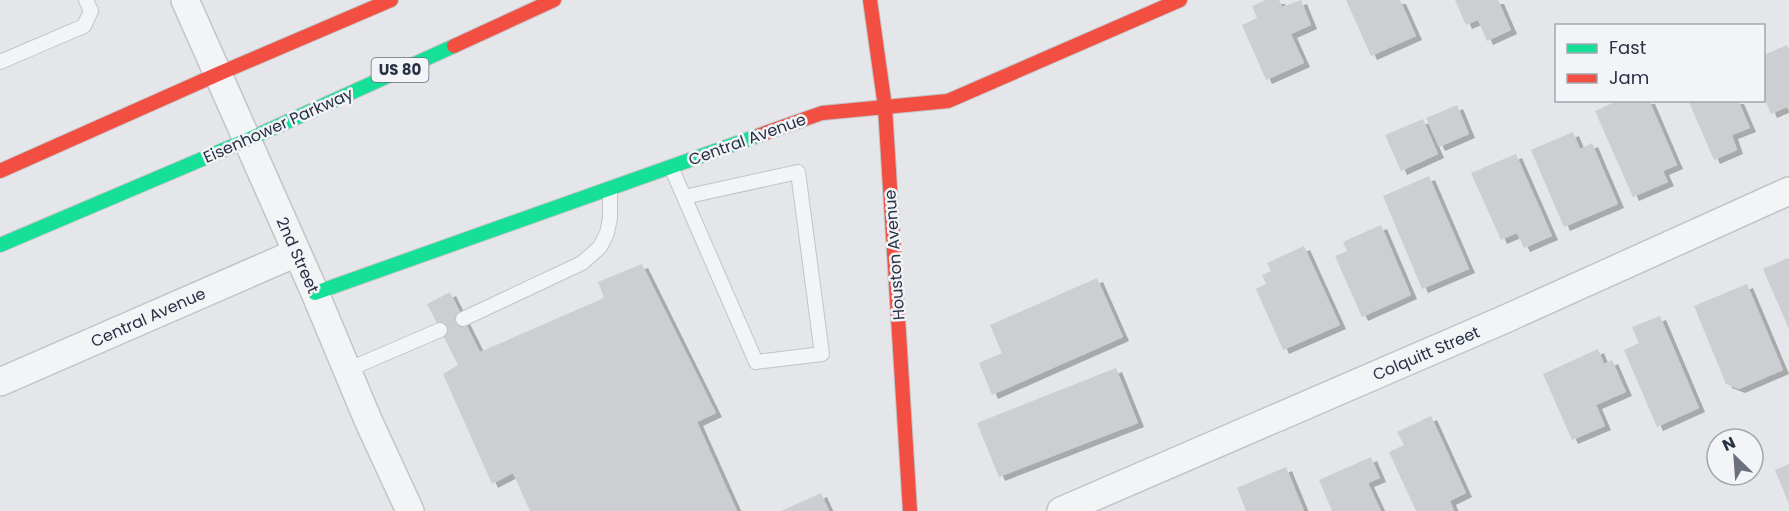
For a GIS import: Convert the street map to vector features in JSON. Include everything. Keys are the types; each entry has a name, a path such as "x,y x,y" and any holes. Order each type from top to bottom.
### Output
{"street":[{"name":"2nd Street","path":"185,0 410,511"},
{"path":"0,171 391,0"},
{"name":"Eisenhower Parkway","path":"0,244 247,140 554,0"},
{"name":"Houston Avenue","path":"870,0 885,107 910,511"},
{"name":"Central Avenue","path":"315,293 822,113 948,101 1180,0"},
{"name":"Colquitt Street","path":"1061,511 1503,320 1789,191"},
{"name":"Central Avenue","path":"0,382 296,253"}],"lane":[{"path":"0,62 84,26 91,11 86,0"},
{"path":"670,167 756,362 822,354 798,172 684,197"},
{"path":"463,319 582,263 600,248 607,233 610,218 610,187"},
{"path":"347,370 440,330"}],"building":[{"path":"1266,0 1279,0 1282,7 1301,0 1311,25 1291,34 1304,63 1266,80 1242,25 1257,18 1252,6"},
{"path":"1346,0 1400,0 1416,36 1371,56"},
{"path":"1455,0 1498,0 1511,30 1487,41 1478,20 1466,25"},
{"path":"1787,45 1789,50 1789,111 1787,107 1771,114 1765,99 1765,55"},
{"path":"1615,102 1650,102 1677,165 1663,171 1668,182 1633,197 1595,111"},
{"path":"1689,102 1739,102 1750,128 1732,135 1737,150 1714,160"},
{"path":"1457,105 1469,134 1439,147 1426,118"},
{"path":"1423,119 1438,154 1401,171 1385,135"},
{"path":"1573,132 1580,149 1592,143 1618,204 1564,227 1531,150"},
{"path":"1516,154 1552,236 1524,248 1517,233 1501,240 1471,173"},
{"path":"1429,176 1469,269 1422,289 1383,196"},
{"path":"1381,225 1411,295 1362,317 1335,256 1347,251 1343,242"},
{"path":"1304,246 1340,325 1283,350 1256,289 1266,284 1262,275 1271,271 1267,263"},
{"path":"1788,258 1789,260 1789,329 1763,269"},
{"path":"642,264 716,413 697,422 737,511 530,511 513,473 492,484 443,374 458,365 427,304 450,292 480,352 604,298 598,282"},
{"path":"1097,278 1123,337 992,395 979,363 1002,353 990,325"},
{"path":"1747,284 1783,370 1739,389 1726,384 1694,306"},
{"path":"1660,316 1699,408 1657,427 1624,350 1639,343 1632,327"},
{"path":"1598,349 1604,364 1612,360 1626,392 1596,405 1605,426 1572,440 1543,374"},
{"path":"1116,368 1138,423 999,477 977,423"},
{"path":"1431,416 1466,493 1450,501 1454,511 1416,511 1389,452 1404,445 1397,432"},
{"path":"1371,457 1380,478 1368,483 1381,511 1332,511 1319,480"},
{"path":"1789,464 1789,504 1775,470"},
{"path":"1286,467 1304,511 1246,511 1237,488"},
{"path":"821,493 829,511 781,511"}],"traffic: fast":[{"path":"0,245 247,140 454,46"},
{"path":"315,293 760,135"}],"traffic: jam":[{"path":"0,171 391,0"},
{"path":"454,46 554,0"},
{"path":"870,0 885,107 910,511"},
{"path":"760,135 822,113 948,101 1180,0"}]}
